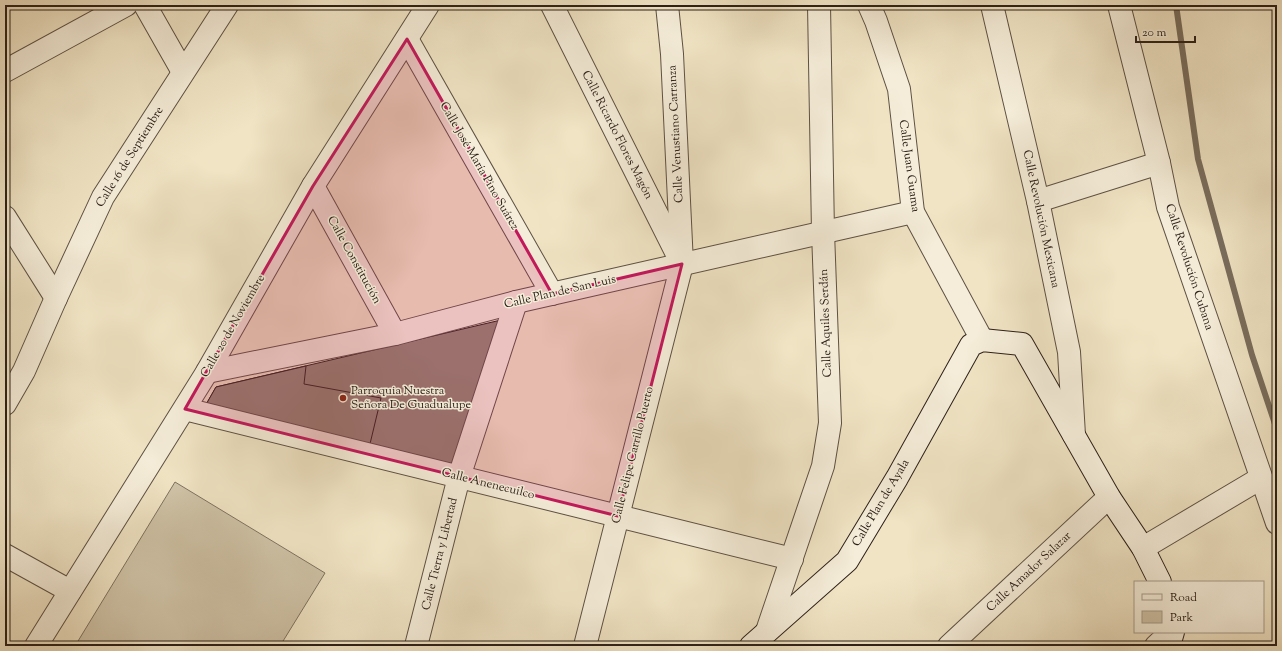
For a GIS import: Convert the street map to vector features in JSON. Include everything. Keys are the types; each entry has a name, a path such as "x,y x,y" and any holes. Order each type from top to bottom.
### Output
{"street":[{"path":"5,71 126,5"},
{"path":"144,5 183,72"},
{"name":"Calle 16 de Septiembre","path":"5,404 14,372 56,298 103,197 227,5"},
{"name":"Calle 20 de Noviembre","path":"36,646 185,409 313,186 428,5"},
{"name":"Calle Ricardo Flores Magón","path":"552,5 682,264"},
{"name":"Calle Venustiano Carranza","path":"667,5 672,54 682,264"},
{"name":"Calle Aquiles Serdán","path":"759,639 792,559 823,466 830,423 823,232 818,5"},
{"name":"Calle Juan Guama","path":"869,5 876,20 899,89 913,212 982,340"},
{"name":"Calle Revolución Mexicana","path":"992,5 1038,201 1069,352 1074,435"},
{"name":"Calle Revolución Cubana","path":"1119,5 1159,163 1168,207 1260,478 1277,523"},
{"name":"Calle José María Pino Suárez","path":"407,39 552,294"},
{"path":"1038,201 1159,163"},
{"name":"Calle Constitución","path":"313,186 395,334"},
{"name":"Calle Plan de San Luis","path":"207,372 395,334 516,302 913,212"},
{"path":"5,217 56,298"},
{"name":"Calle Felipe Carrillo Puerto","path":"584,646 682,264"},
{"name":"Calle Tierra y Libertad","path":"416,646 459,476 516,302"},
{"name":"Calle Revolución Mexicana","path":"982,340 1022,344 1109,497 1143,548 1160,581"},
{"name":"Calle Plan de Ayala","path":"759,639 847,561 971,345 982,340"},
{"name":"Calle Anenecuilco","path":"185,409 792,559"},
{"path":"1143,548 1260,478"},
{"name":"Calle Amador Salazar","path":"949,646 1109,497"},
{"path":"5,555 70,591"},
{"path":"1156,646 1171,633"},
{"path":"1169,646 1172,633"}],"highlighted area":[{"path":"407,39 552,294 682,264 618,516 185,409 313,186"}],"green space":[{"path":"175,482 325,573 280,646 75,646"}],"building":[{"name":"Parroquia Nuestra Señora De Guadualupe","path":"501,320 453,469 204,408 216,387"},
{"name":"Parroquia Nuestra Señora De Guadualupe","path":"306,366 304,384 381,398 369,448 204,408 216,387"}],"waterway":[{"path":"1176,5 1198,159 1252,355 1277,430"}],"place":[{"name":"Parroquia Nuestra Señora De Guadualupe","path":"343,398"}]}
